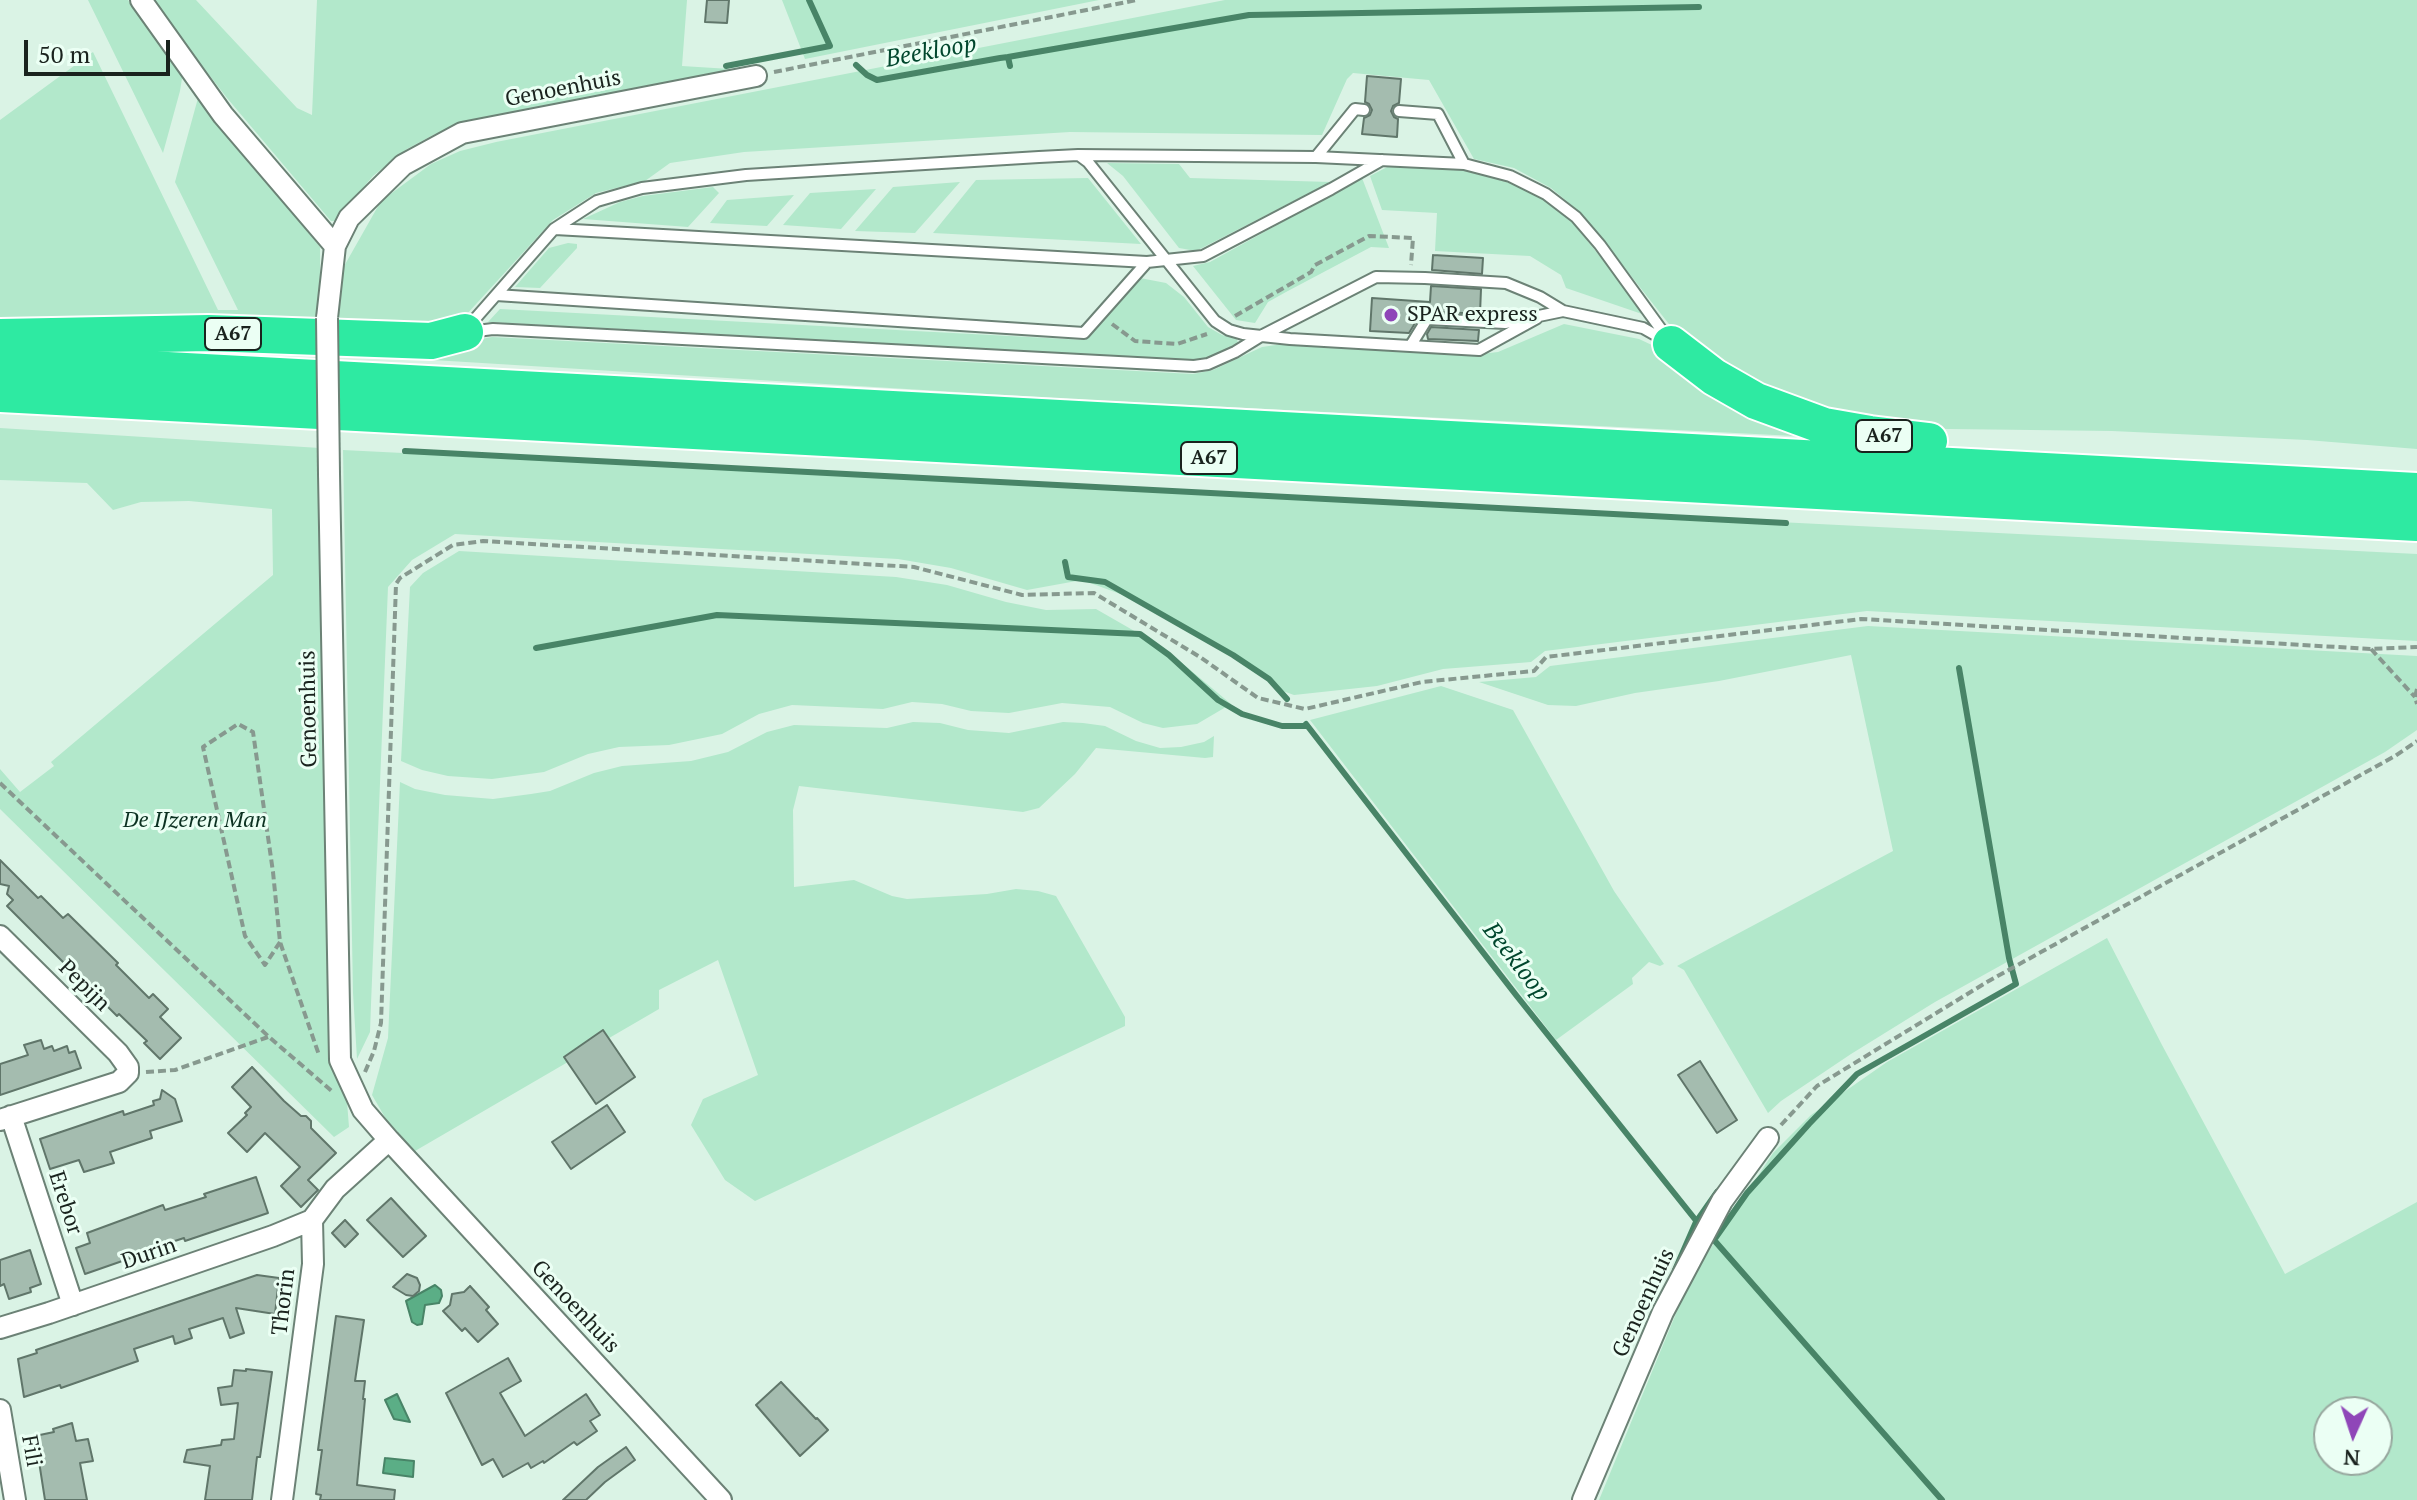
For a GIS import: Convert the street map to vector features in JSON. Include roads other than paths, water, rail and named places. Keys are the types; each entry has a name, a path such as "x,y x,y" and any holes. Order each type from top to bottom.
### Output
{"highway":[{"name":"A67","path":"0,337 194,333 431,341 465,332"},
{"name":"A67","path":"1671,344 1714,377 1756,401 1824,426 2014,450 2116,474"},
{"name":"A67","path":"0,361 2417,491"},
{"name":"A67","path":"0,394 2417,523"}],"street":[{"path":"141,0 223,115 335,246"},
{"name":"Genoenhuis","path":"721,1500 389,1140 360,1102 340,1060 327,318 335,246 349,218 403,165 462,133 756,76"},
{"name":"Pepijn","path":"0,936 118,1053 128,1067 128,1073"},
{"name":"Erebor","path":"73,1305 6,1118 119,1082 128,1073"},
{"name":"Genoenhuis","path":"1583,1500 1663,1312 1722,1201 1768,1138"},
{"path":"312,1220 344,1180 389,1140"},
{"name":"Durin","path":"0,1328 312,1220"},
{"name":"Thorin","path":"282,1500 313,1264 312,1220"},
{"name":"Fili","path":"0,1410 15,1500"}],"lane":[{"path":"1316,157 1355,109 1364,110"},
{"path":"1399,111 1438,114 1464,164"},
{"path":"1078,155 1088,162 1167,260"},
{"name":"A67","path":"465,332 554,229 597,201 642,188 761,174 1078,155 1316,157 1464,164 1510,176 1546,194 1576,217 1626,278 1671,344"},
{"path":"554,229 1147,262 1203,256 1384,159"},
{"name":"A67","path":"1167,260 1215,321 1243,334 1479,350 1537,318"},
{"path":"496,295 1084,333 1147,262"},
{"name":"A67","path":"465,332 493,329 1194,366 1208,364 1235,352 1376,277 1506,283 1540,297 1563,311 1643,328 1671,344"},
{"name":"A67","path":"1411,345 1427,319 1505,323 1563,311"}],"waterway":[{"path":"726,66 830,46 809,0"},
{"path":"1008,57 1249,15 1699,7"},
{"name":"Beekloop","path":"856,65 877,80 1008,57 1010,66"},
{"path":"405,451 1786,523"},
{"name":"Beekloop","path":"1065,562 1068,577 1105,582 1233,655 1269,679 1287,699"},
{"path":"536,648 717,615 1140,634 1169,655 1218,700 1242,714 1282,726 1307,726"},
{"path":"1942,1500 1714,1240 1747,1193 1857,1074 2016,984 1959,668"},
{"name":"Beekloop","path":"1306,724 1698,1223"},
{"path":"1675,1270 1696,1222 1717,1192"}],"place":[{"name":"SPAR express","path":"1391,315"}],"park label":[{"name":"De IJzeren Man","path":"195,821"}]}
